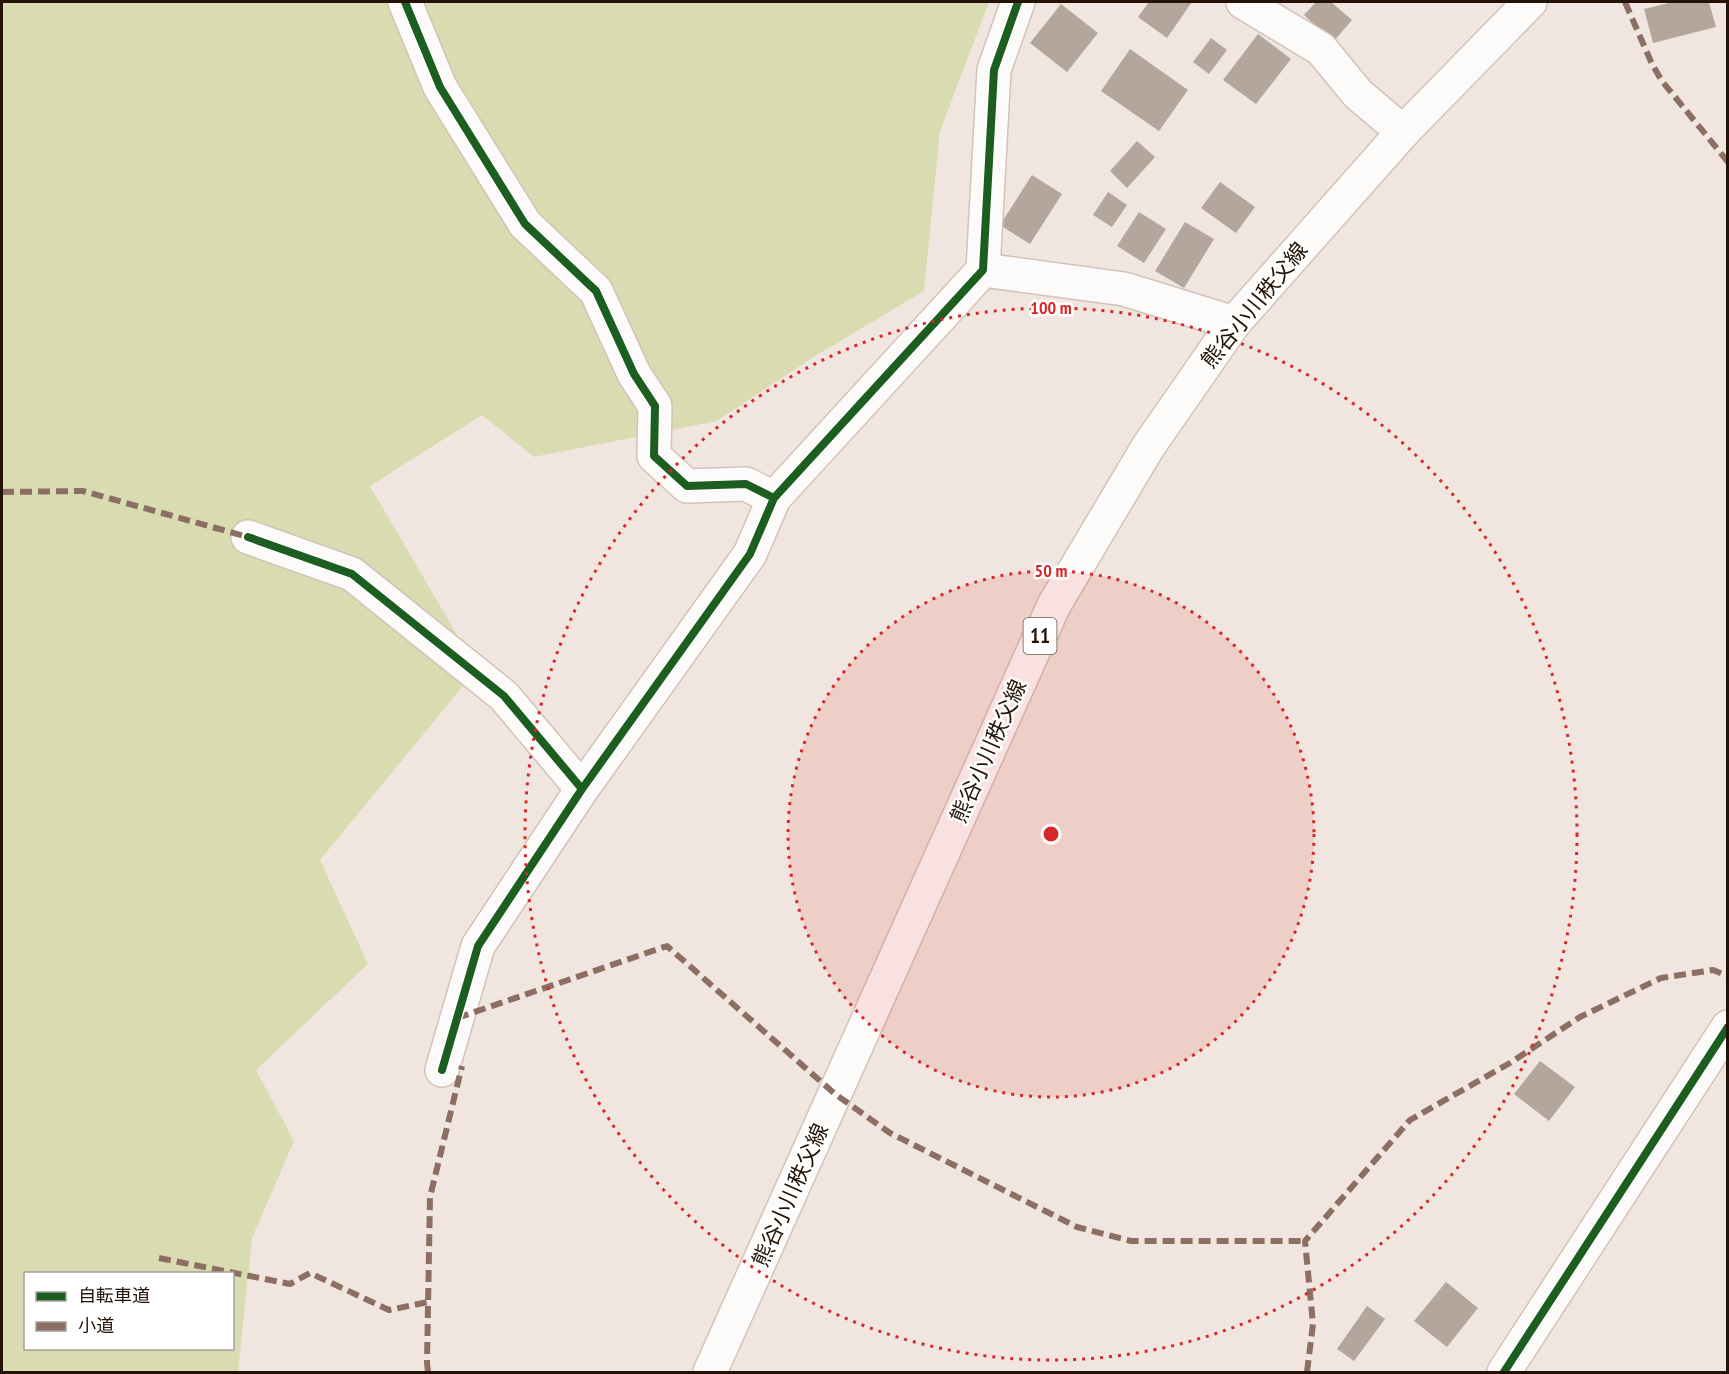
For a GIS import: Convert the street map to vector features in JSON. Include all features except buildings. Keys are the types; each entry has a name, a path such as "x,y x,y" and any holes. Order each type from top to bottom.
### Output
{"street":[{"path":"405,2 440,87 525,224 596,291 634,374 655,406 654,456 687,486 746,484 774,498"},
{"path":"442,1070 478,946 582,789 750,554 774,498 983,270 994,70 1018,2"},
{"path":"1243,2 1321,49 1358,94 1403,132"},
{"name":"熊谷小川秩父線","path":"710,1372 1054,605 1148,447 1234,323 1403,132 1530,2"},
{"path":"983,270 1124,289 1234,323"},
{"path":"248,537 352,574 504,696 582,789"},
{"path":"1504,1372 1728,1027"}],"green space":[{"path":"2,2 989,2 940,131 924,291 812,358 717,421 534,457 482,415 370,486 477,669 320,860 368,964 256,1070 294,1141 252,1238 238,1372 2,1372"}],"marked path":[{"path":"1625,2 1652,64 1662,81 1728,162"},
{"path":"2,492 83,491 248,537"},
{"path":"457,1018 667,946 835,1094 890,1133 1077,1227 1131,1241 1305,1241"},
{"path":"1307,1372 1313,1324 1305,1241 1410,1120 1510,1063 1580,1017 1661,978 1713,970 1728,976"},
{"path":"428,1372 430,1197 462,1066"},
{"path":"159,1258 230,1272"},
{"path":"234,1273 290,1284 310,1273 389,1310 428,1302"}],"cycle path":[{"path":"405,2 440,87 525,224 596,291 634,374 655,406 654,456 687,486 746,484 774,498"},
{"path":"442,1070 478,946 582,789 750,554 774,498 983,270 994,70 1018,2"},
{"path":"248,537 352,574 504,696 582,789"},
{"path":"1504,1372 1728,1027"}]}
